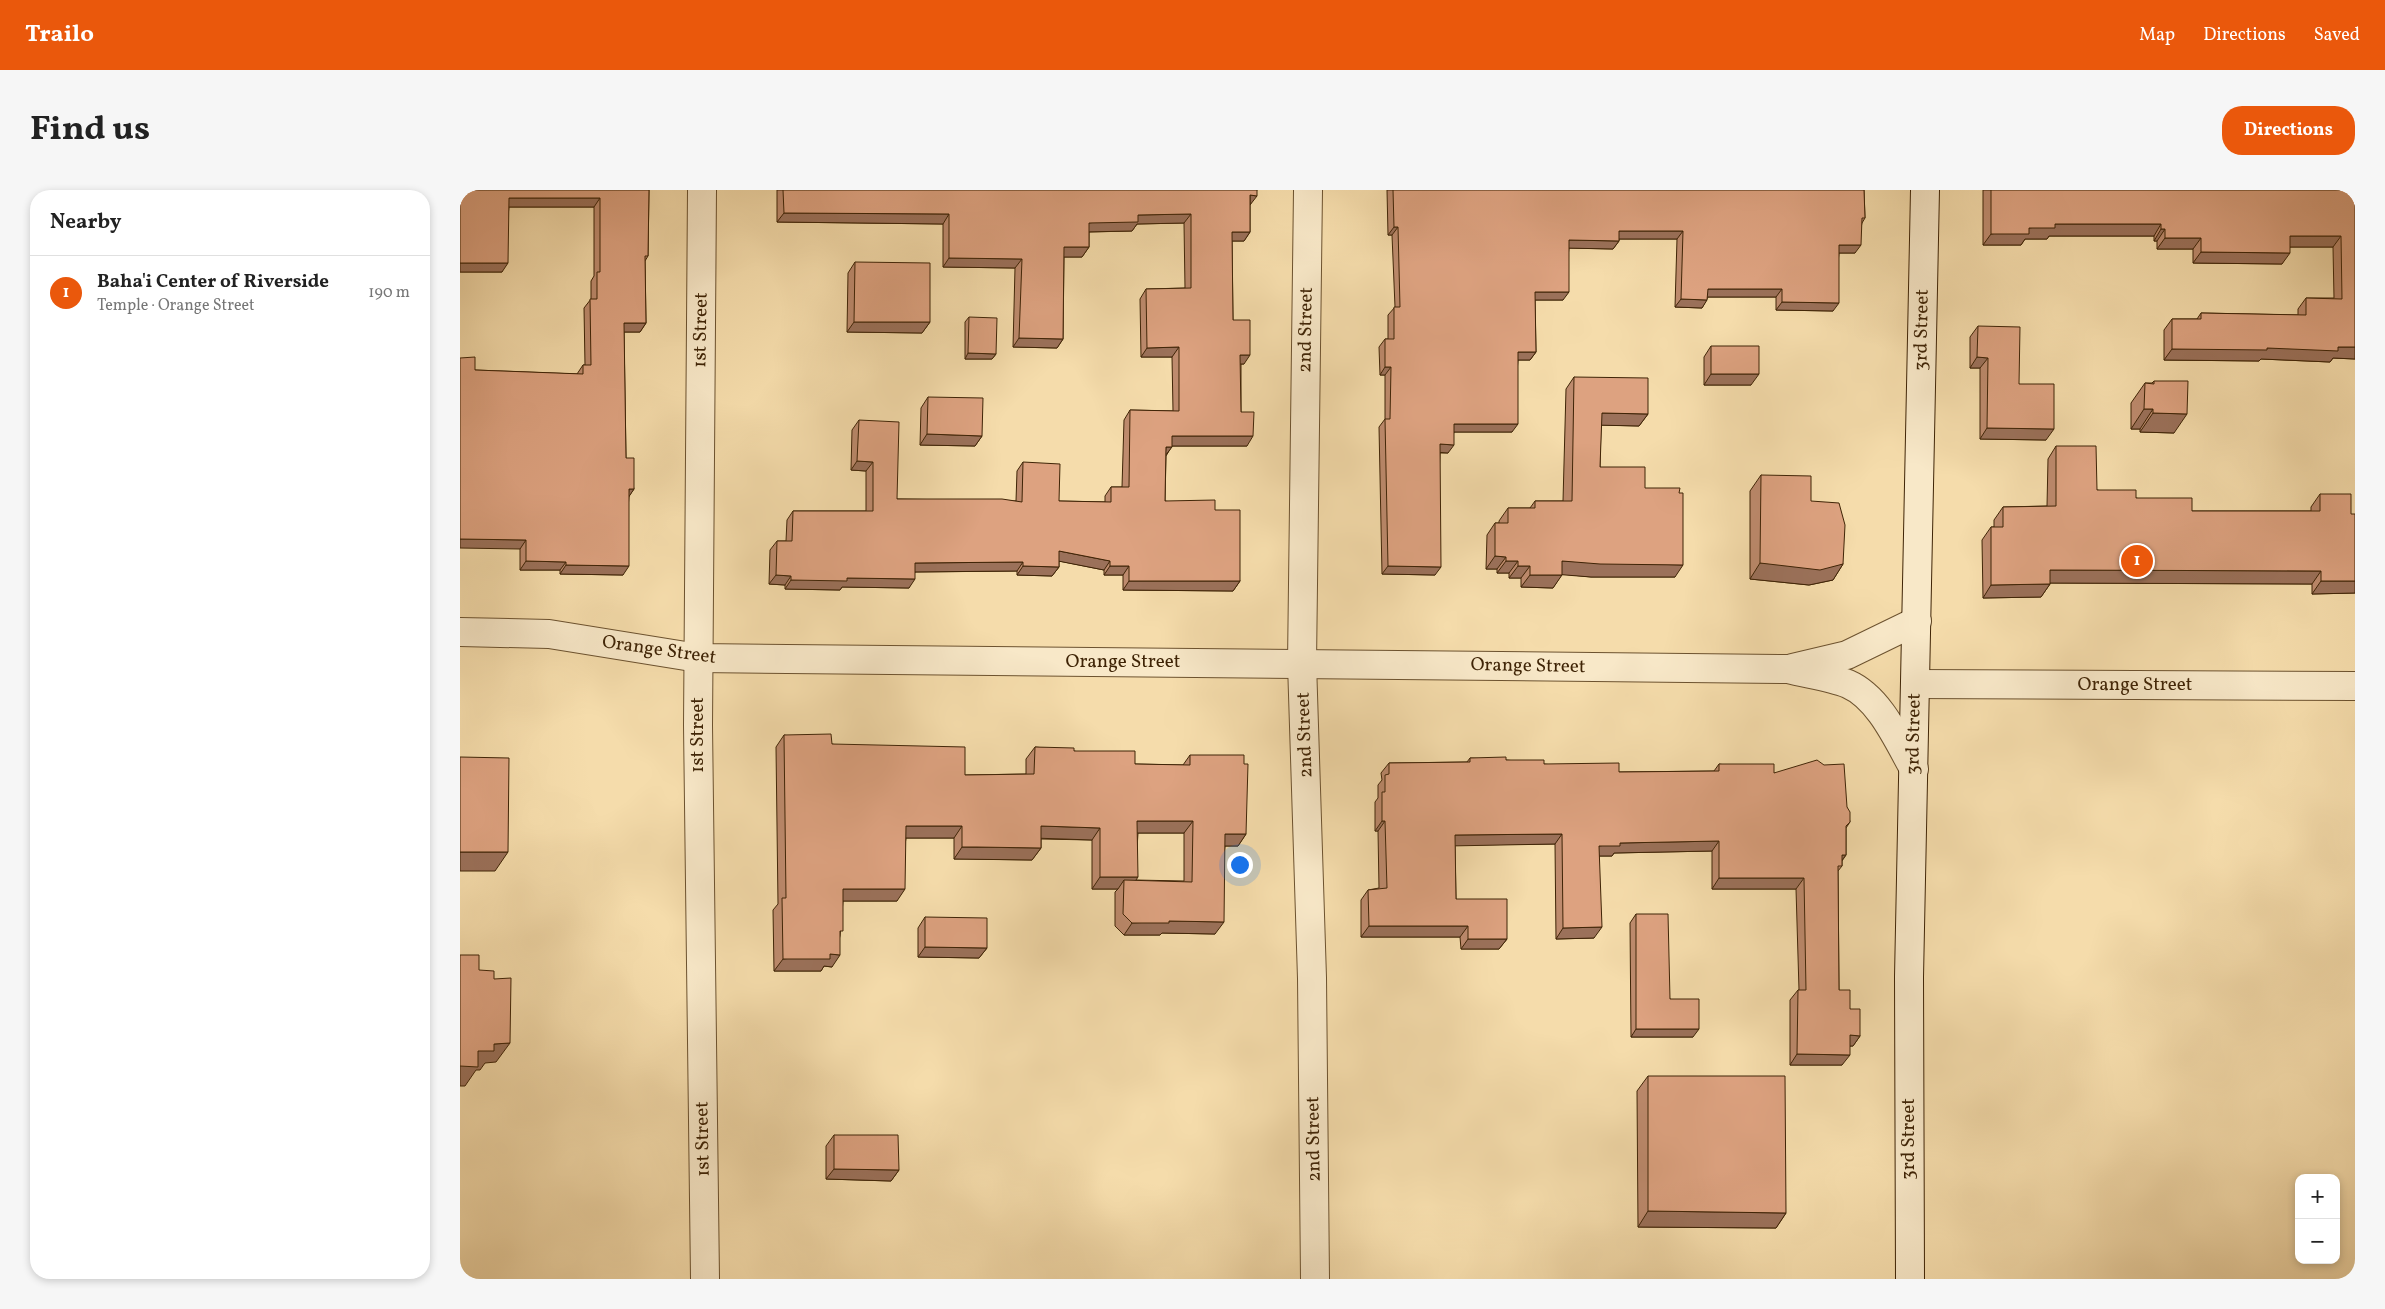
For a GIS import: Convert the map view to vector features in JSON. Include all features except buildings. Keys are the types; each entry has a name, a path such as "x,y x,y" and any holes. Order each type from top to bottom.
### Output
{"street":[{"name":"1st Street","path":"702,190 698,658 705,1279"},
{"name":"2nd Street","path":"1308,190 1302,663 1312,978 1315,1279"},
{"name":"3rd Street","path":"1910,1279 1909,977 1925,190"},
{"name":"Orange Street","path":"1788,669 1847,655 1916,621"},
{"name":"Orange Street","path":"460,632 549,634 698,658 1788,669 1849,685 1879,708 1914,769"},
{"name":"Orange Street","path":"1915,684 2355,686"}],"place":[{"name":"Baha'i Center of Riverside","path":"2137,561"}]}
